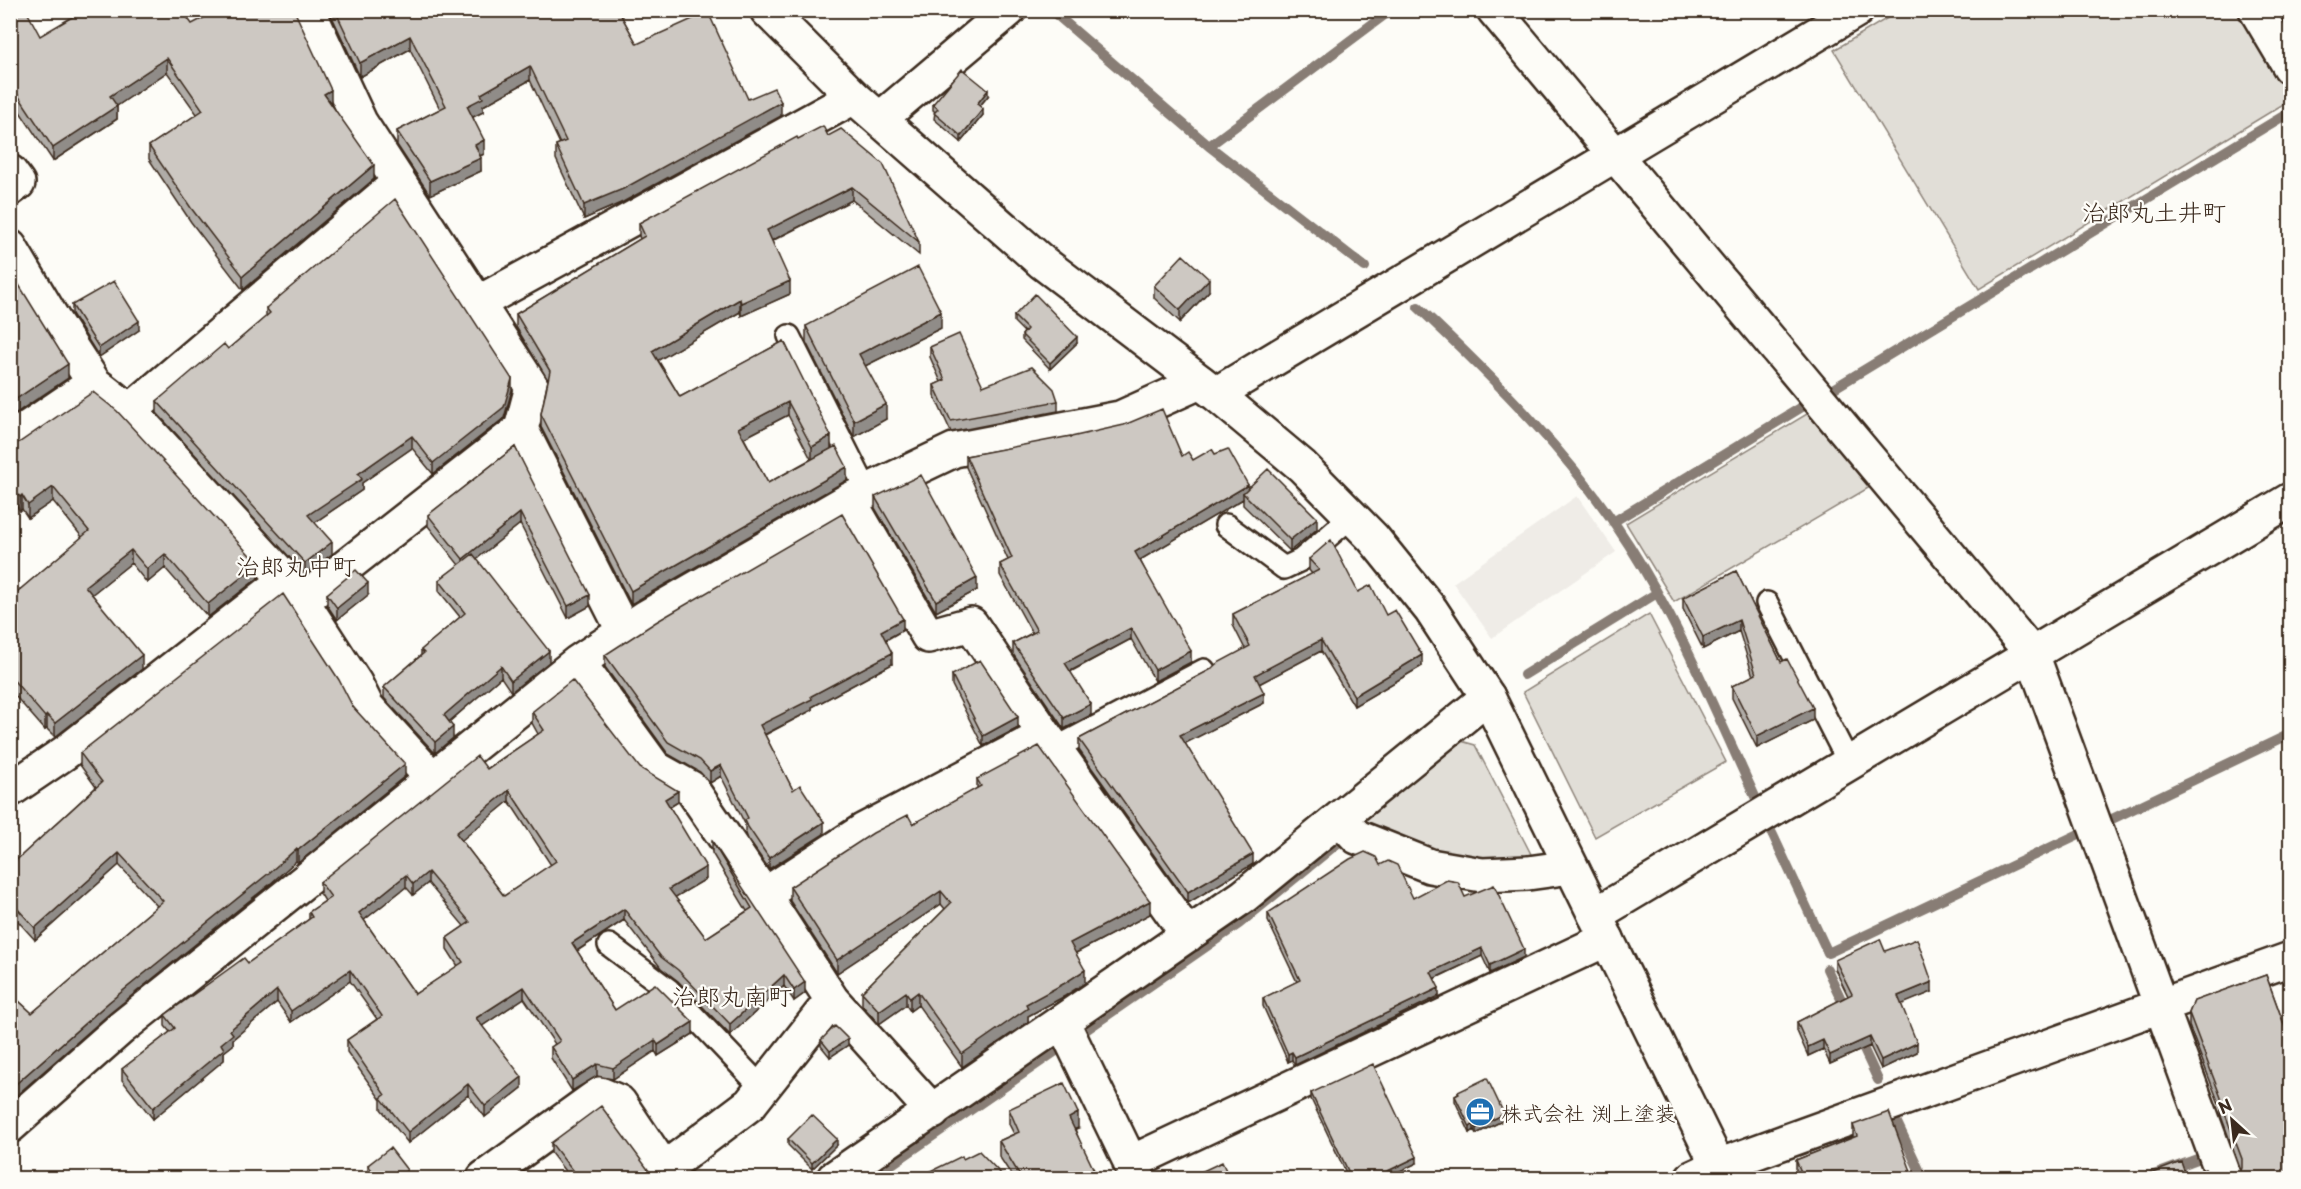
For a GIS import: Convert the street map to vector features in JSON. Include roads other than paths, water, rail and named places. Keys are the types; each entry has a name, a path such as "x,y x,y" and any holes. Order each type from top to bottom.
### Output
{"street":[{"path":"10,790 521,429 532,387 360,122 308,10"},
{"path":"767,10 854,97 1042,262 1208,388 1302,466 1373,538 1431,610 1488,697 1601,927 1711,1174 2290,959"},
{"path":"880,119 1009,10"},
{"path":"1494,10 2032,654 2224,1179"},
{"path":"10,1126 121,1028 578,662 624,632 858,496 954,450 1119,417 1208,388 1615,155 1857,10"},
{"path":"2256,10 2290,67"},
{"path":"478,303 854,97"},
{"path":"10,172 18,183 10,189"},
{"path":"130,411 398,183"},
{"path":"10,247 94,383 130,411 294,590 356,682 367,707 433,779"},
{"path":"10,440 94,383"},
{"path":"521,429 624,632"},
{"path":"858,496 928,636 971,624 1050,742 1188,935"},
{"path":"1062,1022 1134,1171 1601,927 1849,763 2290,500"},
{"path":"578,662 596,690 655,768 691,788 765,895 832,999 933,1112"},
{"path":"834,1179 1244,896 1488,697"},
{"path":"765,895 864,830 1050,742"},
{"path":"1340,819 1357,837 1430,866 1482,875 1528,873 1571,867"},
{"path":"484,1179 600,1094 619,1102 667,1174 750,1104 832,999"}],"lane":[{"path":"789,336 858,496"},
{"path":"1226,525 1284,568 1300,560 1351,517"},
{"path":"1767,603 1849,763"},
{"path":"1050,742 1204,670"},
{"path":"609,945 669,990 762,1089"}],"waterway":[{"path":"1051,10 1209,146 1365,267"},
{"path":"1209,146 1391,10"},
{"path":"1831,390 2290,112"},
{"path":"1418,307 1531,419 1607,512 1648,575 1665,607 1757,801"},
{"path":"1613,522 1802,407"},
{"path":"1524,675 1657,593"},
{"path":"2112,819 2290,734"},
{"path":"1772,833 1828,953 2081,833"},
{"path":"1086,1030 1239,924 1343,839"},
{"path":"1827,969 1847,1012"},
{"path":"1858,1037 1878,1080"},
{"path":"872,1178 1059,1049"},
{"path":"1893,1114 1923,1178"},
{"path":"2146,1178 2200,1158"}],"place":[{"name":"株式会社 渕上塗装","path":"1480,1112"}],"district":[{"name":"治郎丸土井町","path":"2154,211"},
{"name":"治郎丸中町","path":"296,565"},
{"name":"治郎丸南町","path":"732,995"}]}
